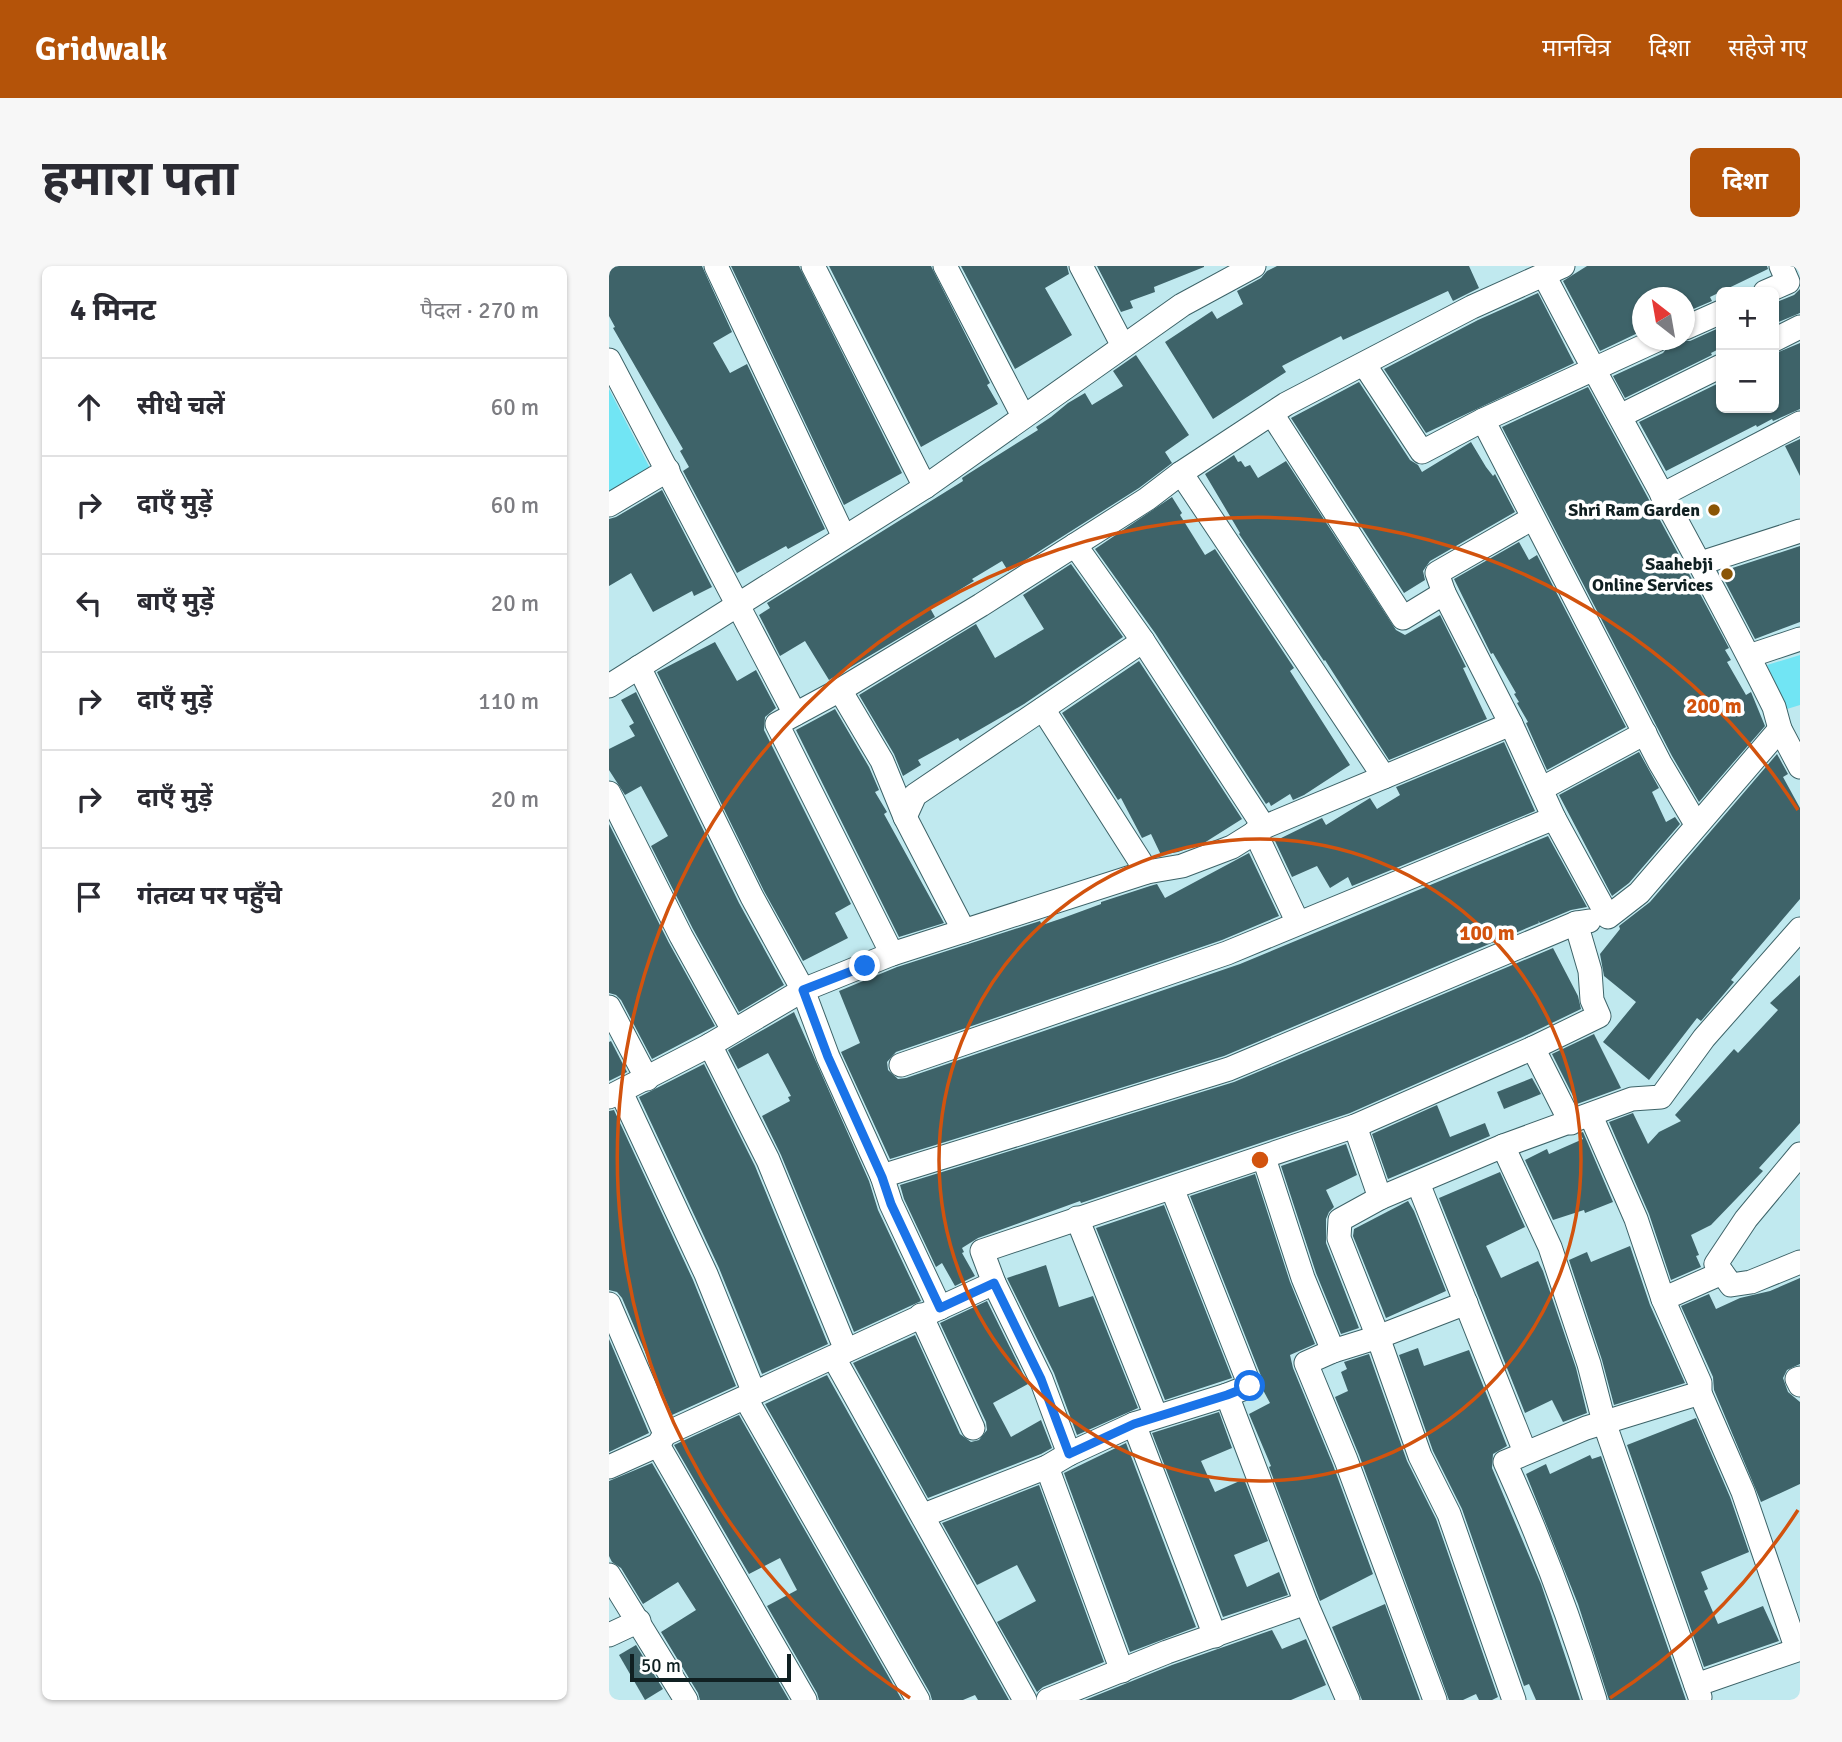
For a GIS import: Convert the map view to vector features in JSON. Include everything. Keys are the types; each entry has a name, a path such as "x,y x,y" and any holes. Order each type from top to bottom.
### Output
{"street":[{"path":"716,266 844,537"},
{"path":"813,266 925,487"},
{"path":"945,266 1023,416"},
{"path":"1081,266 1123,346"},
{"path":"609,686 925,487 1182,305 1254,266"},
{"path":"1776,287 1788,282 1781,266"},
{"path":"892,954 777,724 841,690 1075,545 1272,414 1472,307 1554,270 1592,368 1701,563 1774,707 1780,729 1800,767"},
{"path":"1695,324 1716,314"},
{"path":"1779,338 1800,327"},
{"path":"1364,363 1422,452 1483,420 1634,350"},
{"path":"609,360 795,714"},
{"path":"1620,416 1716,368"},
{"path":"1272,414 1403,618 1444,593"},
{"path":"1483,420 1645,733 1696,824"},
{"path":"1662,495 1800,423"},
{"path":"609,505 668,470"},
{"path":"1181,473 1384,777"},
{"path":"1533,518 1437,573 1444,593 1511,724 1554,818 1608,917"},
{"path":"1701,563 1800,531"},
{"path":"1075,545 1143,641 1259,830 1299,923"},
{"path":"1749,656 1800,639"},
{"path":"905,817 915,795 1143,641"},
{"path":"639,667 752,897 803,990 828,1057 882,1177 973,1428"},
{"path":"841,690 882,761 905,817 964,931"},
{"path":"1043,709 1147,872"},
{"path":"918,1700 750,1396 706,1274 615,1094 710,1045 803,990 892,954 1147,872 1182,866 1232,847 1259,830 1511,724"},
{"path":"882,1177 1229,1069 1576,923 1608,917 1639,893 1780,729"},
{"path":"1541,789 1645,733"},
{"path":"609,793 681,936 733,1031"},
{"path":"901,1065 1227,953 1554,818"},
{"path":"1069,1454 1041,1379 994,1283 982,1251 1355,1126 1599,1016 1592,1000 1590,971 1576,923"},
{"path":"1514,1700 1449,1514 1420,1456 1339,1238 1340,1220 1380,1198 1503,1146 1632,1099 1661,1097 1704,1038 1800,929"},
{"path":"609,1007 647,1079"},
{"path":"710,1045 768,1160 840,1354 923,1515 1025,1700"},
{"path":"1503,1146 1550,1247 1589,1364 1604,1422 1698,1693 1797,1650 1743,1492 1663,1299 1636,1219 1581,1119 1533,1048"},
{"path":"1355,1126 1380,1198"},
{"path":"1800,1154 1746,1219 1716,1265 1731,1285 1751,1282 1800,1262"},
{"path":"1264,1158 1303,1278 1333,1351"},
{"path":"1418,1183 1525,1452"},
{"path":"923,1515 1047,1467 1069,1454 1145,1420 1250,1386 1172,1188"},
{"path":"1077,1218 1215,1636"},
{"path":"1663,1299 1722,1273"},
{"path":"609,1467 750,1396 994,1283"},
{"path":"1435,1700 1354,1482 1306,1363 1466,1303"},
{"path":"609,1304 661,1440 805,1700"},
{"path":"1800,1378 1797,1379 1800,1385"},
{"path":"1595,1700 1534,1525 1505,1462 1604,1422 1700,1393"},
{"path":"1227,1395 1341,1698"},
{"path":"1047,1467 1122,1671"},
{"path":"609,1575 686,1700"},
{"path":"1048,1700 1167,1652 1306,1603"},
{"path":"609,1636 639,1621"}],"shaded area":[{"path":"609,389 654,476 609,503"},
{"path":"1800,655 1800,705 1787,709 1767,665"}],"building":[{"path":"609,266 702,266 732,332 713,343 730,373 747,364 825,529 788,549 786,546 737,573 683,471 689,467 680,451 683,449 613,328 615,327 609,316"},
{"path":"731,266 799,266 902,473 844,505"},
{"path":"829,266 931,266 998,404 921,447"},
{"path":"961,266 1067,266 1069,274 1045,288 1072,335 1015,369"},
{"path":"1097,266 1204,267 1154,287 1155,292 1130,301 1133,308 1121,312"},
{"path":"1277,266 1469,266 1479,288 1453,301 1448,291 1343,340 1341,336 1282,366 1286,372 1213,419 1165,342 1212,311 1217,319 1243,304 1237,291"},
{"path":"1587,266 1767,266 1768,269 1731,287 1716,287 1716,294 1710,297 1712,301 1695,308 1695,287 1632,287 1632,336 1600,351 1563,281"},
{"path":"1800,289 1800,313 1779,322 1779,301 1794,295"},
{"path":"1538,293 1574,363 1426,433 1384,369 1478,320"},
{"path":"1716,329 1716,350 1712,355 1625,398 1613,376 1665,350 1695,350 1695,339"},
{"path":"1800,343 1800,409 1757,427 1756,425 1666,471 1639,422 1716,384 1716,413 1779,413 1779,352"},
{"path":"1136,355 1189,435 1165,452 1172,463 1139,488 1008,571 1002,561 972,579 974,581 930,608 935,617 829,680 805,641 780,656 759,615 770,608 767,603 963,481 962,478 1038,430 1036,427 1068,403 1085,393 1092,405 1123,386 1113,371"},
{"path":"1359,382 1410,460 1418,465 1422,472 1471,442 1486,467 1493,476 1495,474 1515,512 1430,561 1423,571 1425,580 1404,593 1291,418"},
{"path":"1588,387 1729,648 1725,650 1731,660 1727,662 1746,695 1751,692 1765,726 1699,802 1672,756 1502,427"},
{"path":"1800,439 1800,476 1785,446"},
{"path":"1234,455 1245,467 1250,465 1258,478 1286,461 1396,630 1405,635 1440,615 1466,667 1463,668 1487,719 1389,760 1239,534 1205,474"},
{"path":"662,490 712,587 694,596 692,591 653,612 631,573 609,586 609,519"},
{"path":"1172,497 1205,555 1215,549 1294,668 1290,671 1350,765 1293,800 1290,794 1271,806 1269,802 1266,804 1155,633 1095,549"},
{"path":"1519,542 1529,560 1537,555 1626,727 1547,770 1526,723 1528,722 1517,703 1516,693 1493,653 1491,654 1454,579"},
{"path":"1800,546 1800,622 1755,639 1720,572"},
{"path":"1071,564 1123,637 1024,704 960,741 958,738 918,760 921,765 903,776 894,754 859,695 976,624 995,658 1044,629 1023,595"},
{"path":"715,642 737,681 756,670 776,708 765,717 764,730 851,904 835,913 848,938 803,961 764,891 657,672"},
{"path":"1139,661 1242,819 1204,843 1161,855 1151,834 1142,838 1121,798 1118,800 1062,713"},
{"path":"636,692 739,903 784,985 739,1012 651,846 668,836 641,786 625,795 609,770 609,749 635,736 629,726 634,723 621,700"},
{"path":"835,709 869,767 879,790 875,792 887,812 884,814 944,923 899,937 796,730"},
{"path":"1504,742 1535,811 1352,886 1348,877 1330,888 1317,866 1292,877 1275,841 1322,818 1326,825 1370,798 1377,809 1400,795 1396,787"},
{"path":"1639,752 1659,788 1652,792 1666,822 1675,817 1680,824 1629,883 1612,896 1559,795"},
{"path":"1777,754 1788,774 1783,777 1800,808 1800,899 1731,980 1734,982 1701,1021 1697,1018 1649,1080 1603,1042 1636,1002 1604,976 1600,954 1620,929 1619,926 1650,902"},
{"path":"609,824 669,943 715,1026 652,1059 621,1000 609,993"},
{"path":"1548,836 1587,907 1571,910 1540,923 1538,921 1539,923 1224,1056 890,1159 841,1052 860,1043 839,991 897,967 1040,921 1042,925 1157,884 1165,898 1249,853 1279,916 1222,940 896,1052 887,1062 888,1070 898,1079 906,1078 1240,964"},
{"path":"1553,948 1578,996 1581,1009 1350,1113 1081,1203 1080,1201 978,1238 962,1248 962,1253 975,1276 955,1286 942,1263 936,1267 904,1199 900,1185 1234,1082"},
{"path":"1800,975 1800,1123 1759,1168 1763,1171 1711,1225 1691,1235 1701,1267 1671,1280 1649,1214 1609,1122 1633,1113 1648,1144 1659,1132 1681,1121 1675,1115 1734,1049 1738,1053 1778,1010 1770,1003"},
{"path":"794,1012 869,1181 878,1210 921,1301 854,1332 781,1155 762,1116 790,1101 788,1097 791,1096 768,1053 738,1069 728,1050"},
{"path":"1594,1034 1621,1088 1577,1104 1552,1054"},
{"path":"611,1041 627,1072 609,1081 609,1042"},
{"path":"704,1064 755,1166 828,1344 762,1374 719,1268 639,1097"},
{"path":"1532,1078 1541,1094 1504,1109 1497,1092"},
{"path":"1437,1105 1450,1137 1485,1123 1490,1136 1388,1179 1372,1134"},
{"path":"614,1110 693,1280 736,1386 672,1415 622,1298 617,1292 609,1290 609,1111"},
{"path":"1583,1132 1613,1202 1585,1213 1584,1210 1553,1220 1525,1160 1547,1149 1549,1154 1583,1139 1580,1133"},
{"path":"1346,1144 1357,1175 1326,1190 1334,1207 1326,1219 1326,1243 1359,1328 1341,1334 1316,1273 1281,1166"},
{"path":"1500,1172 1525,1227 1486,1246 1501,1278 1538,1261 1543,1271 1576,1368 1587,1413 1563,1422 1552,1400 1525,1413 1439,1198"},
{"path":"1255,1174 1290,1282 1315,1344 1290,1355 1293,1368 1333,1465 1373,1574 1320,1601 1269,1467 1271,1466 1249,1414 1270,1403 1263,1390 1263,1381 1190,1196"},
{"path":"1408,1201 1446,1291 1386,1318 1353,1236 1354,1229"},
{"path":"1164,1205 1232,1378 1165,1400 1096,1228"},
{"path":"1630,1246 1650,1305 1685,1383 1614,1405 1569,1260 1587,1252 1591,1262"},
{"path":"1046,1265 1059,1307 1093,1296 1138,1408 1077,1435 1054,1373 1007,1278"},
{"path":"1800,1278 1800,1364 1787,1370 1783,1378 1788,1392 1800,1402 1800,1484 1761,1502 1714,1390 1713,1377 1681,1306 1709,1294 1716,1309"},
{"path":"987,1301 1028,1384 993,1403 1011,1437 1041,1420 1052,1448 928,1498 853,1363 915,1335 960,1434 971,1442 979,1440 987,1430 986,1422 940,1323"},
{"path":"609,1339 649,1433 609,1452"},
{"path":"1418,1348 1424,1366 1469,1350 1507,1446 1493,1454 1492,1468 1541,1584 1580,1700 1536,1700 1529,1684 1524,1686 1462,1509 1433,1451 1399,1355"},
{"path":"1369,1354 1407,1461 1436,1519 1498,1697 1492,1700 1479,1700 1476,1694 1463,1700 1449,1700 1335,1397 1348,1391 1341,1372 1347,1369 1344,1362"},
{"path":"827,1375 1009,1700 978,1700 975,1695 963,1700 932,1700 765,1404"},
{"path":"1219,1412 1232,1448 1201,1461 1215,1492 1244,1479 1268,1541 1234,1555 1247,1587 1279,1572 1288,1595 1223,1617 1152,1433"},
{"path":"739,1415 902,1700 819,1700 767,1606 797,1590 780,1558 749,1574 674,1445"},
{"path":"1696,1418 1730,1497 1749,1552 1701,1572 1708,1589 1704,1591 1718,1624 1763,1606 1779,1641 1704,1667 1627,1445"},
{"path":"1126,1443 1196,1627 1130,1652 1064,1473"},
{"path":"1590,1455 1592,1459 1601,1456 1686,1700 1609,1700 1578,1604 1526,1474 1546,1464 1550,1474"},
{"path":"652,1463 789,1700 700,1700 661,1632 696,1610 678,1582 643,1604 621,1568 612,1562 609,1556 609,1481"},
{"path":"1039,1485 1104,1662 1043,1687 1037,1692 997,1622 1036,1601 1017,1565 977,1585 942,1523"},
{"path":"1385,1604 1420,1700 1362,1700 1332,1627"},
{"path":"1272,1630 1282,1649 1306,1639 1326,1685 1291,1700 1085,1700 1172,1665"},
{"path":"636,1645 663,1689 645,1700 619,1655"}],"place":[{"name":"Shri Ram Garden","path":"1714,510"},
{"name":"Saahebji Online Services","path":"1727,574"}],"route":[{"path":"865,966 803,990 828,1057 882,1177 891,1204 940,1308 994,1283 1041,1379 1069,1454 1134,1424 1250,1386"}]}
